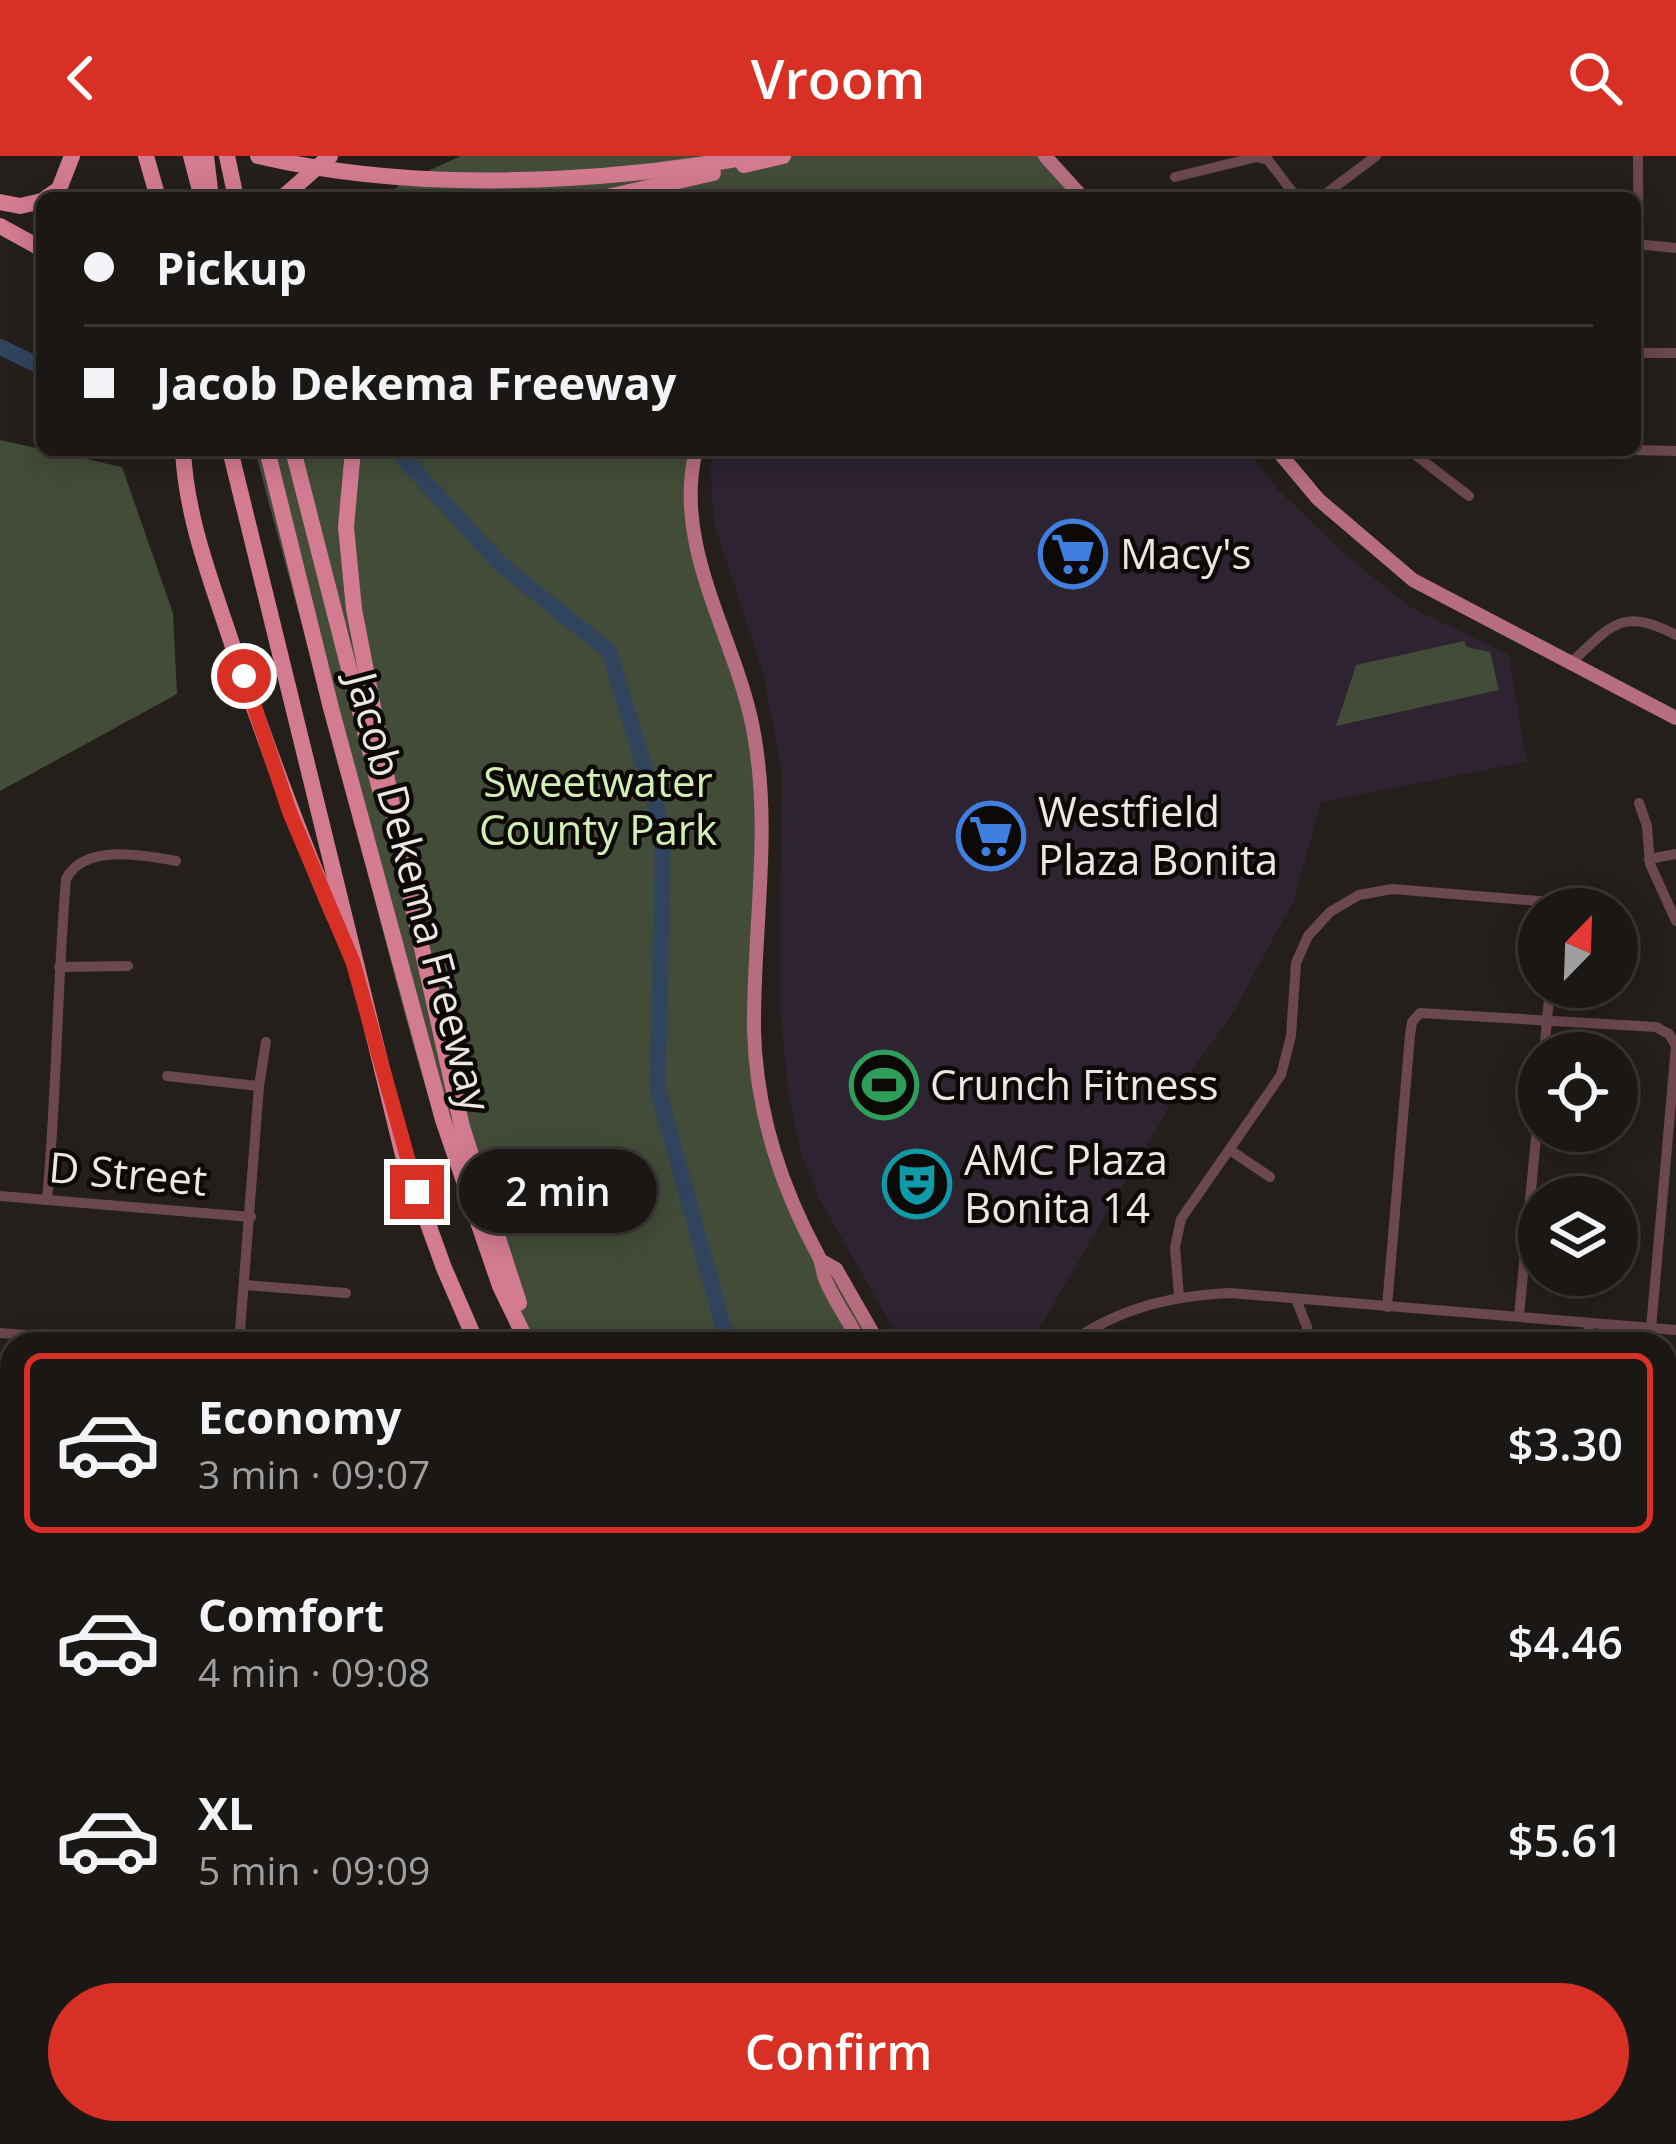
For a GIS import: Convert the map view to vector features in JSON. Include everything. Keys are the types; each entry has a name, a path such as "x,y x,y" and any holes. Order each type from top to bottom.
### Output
{"highway":[{"path":"54,192 72,156"},
{"path":"146,156 156,192"},
{"path":"258,156 290,164 400,175 505,178 636,173 755,156"},
{"path":"289,192 330,156"},
{"path":"629,192 782,156"},
{"path":"0,202 20,206 36,201"},
{"path":"0,226 36,246"},
{"path":"184,456 189,503 206,564 290,813 353,962"},
{"path":"222,456 243,495"},
{"name":"Jacob Dekema Freeway","path":"232,456 403,1155 472,1332"},
{"name":"Jacob Dekema Freeway","path":"270,456 331,708 443,1120 500,1286 524,1332"},
{"path":"295,456 355,701 406,877"},
{"path":"352,456 346,527 354,609 406,877 462,1127 526,1332"}],"main road":[{"path":"1045,156 1078,192"},
{"path":"695,456 688,499 692,536 745,698 760,770 763,823 754,1029 765,1121 785,1187 822,1261 823,1276 854,1332"},
{"path":"1281,456 1318,500 1413,580 1676,718"},
{"path":"822,1261 836,1269 872,1332"}],"street":[{"path":"1328,192 1376,156"},
{"path":"1637,192 1638,156"},
{"path":"1175,177 1258,157 1268,160 1292,192"},
{"path":"1641,244 1676,248"},
{"path":"1641,353 1676,353"},
{"path":"1641,450 1676,451"},
{"path":"1417,456 1469,496"},
{"path":"1574,661 1624,620 1652,622 1676,635"},
{"path":"1639,803 1647,826 1649,859 1661,895 1675,915"},
{"path":"47,1200 58,1083 66,878 71,868 85,860 135,853 176,861"},
{"path":"1649,859 1676,854"},
{"path":"1180,1296 1174,1247 1181,1220 1281,1076 1291,1036 1296,963 1308,936 1330,912 1359,895 1392,889 1518,903"},
{"path":"59,967 128,966"},
{"path":"1546,1032 1548,1008"},
{"path":"1388,1307 1410,1035 1420,1013 1656,1027 1669,1034 1676,1046 1651,1328"},
{"path":"240,1332 266,1042"},
{"path":"167,1076 259,1085"},
{"path":"1230,1150 1270,1177"},
{"path":"1519,1316 1535,1152"},
{"name":"D Street","path":"0,1196 251,1217"},
{"path":"245,1285 346,1293"},
{"path":"1086,1332 1136,1307 1180,1296 1230,1293 1676,1330"},
{"path":"1296,1299 1307,1332"},
{"path":"1589,1323 1589,1332"}],"shaded area":[{"path":"713,456 1252,456 1278,490 1345,554 1409,606 1509,655 1527,762 1321,802 1294,900 1234,1011 1185,1080 1037,1332 895,1332 819,1198 801,1153 788,1091 780,1009 781,769 763,672 714,524"}],"green space":[{"path":"461,156 1046,156 1078,192 392,192 401,183"},
{"path":"0,440 36,448 36,456 72,456 122,467 173,613 177,694 0,791"},
{"name":"Sweetwater County Park","path":"257,456 695,456 689,511 758,754 759,1090 804,1230 865,1332 521,1332 472,1222 428,1095"},
{"path":"1464,641 1467,647 1490,652 1499,690 1336,726 1356,665"}],"waterway":[{"path":"0,347 36,364"},
{"path":"401,456 500,564 609,651 663,829 658,1090 725,1332"}],"place":[{"name":"Macy's","path":"1073,554"},
{"name":"Westfield Plaza Bonita","path":"991,836"},
{"name":"Crunch Fitness","path":"884,1085"},
{"name":"AMC Plaza Bonita 14","path":"917,1184"}],"route":[{"path":"244,676 290,813 353,962 417,1192"}]}
